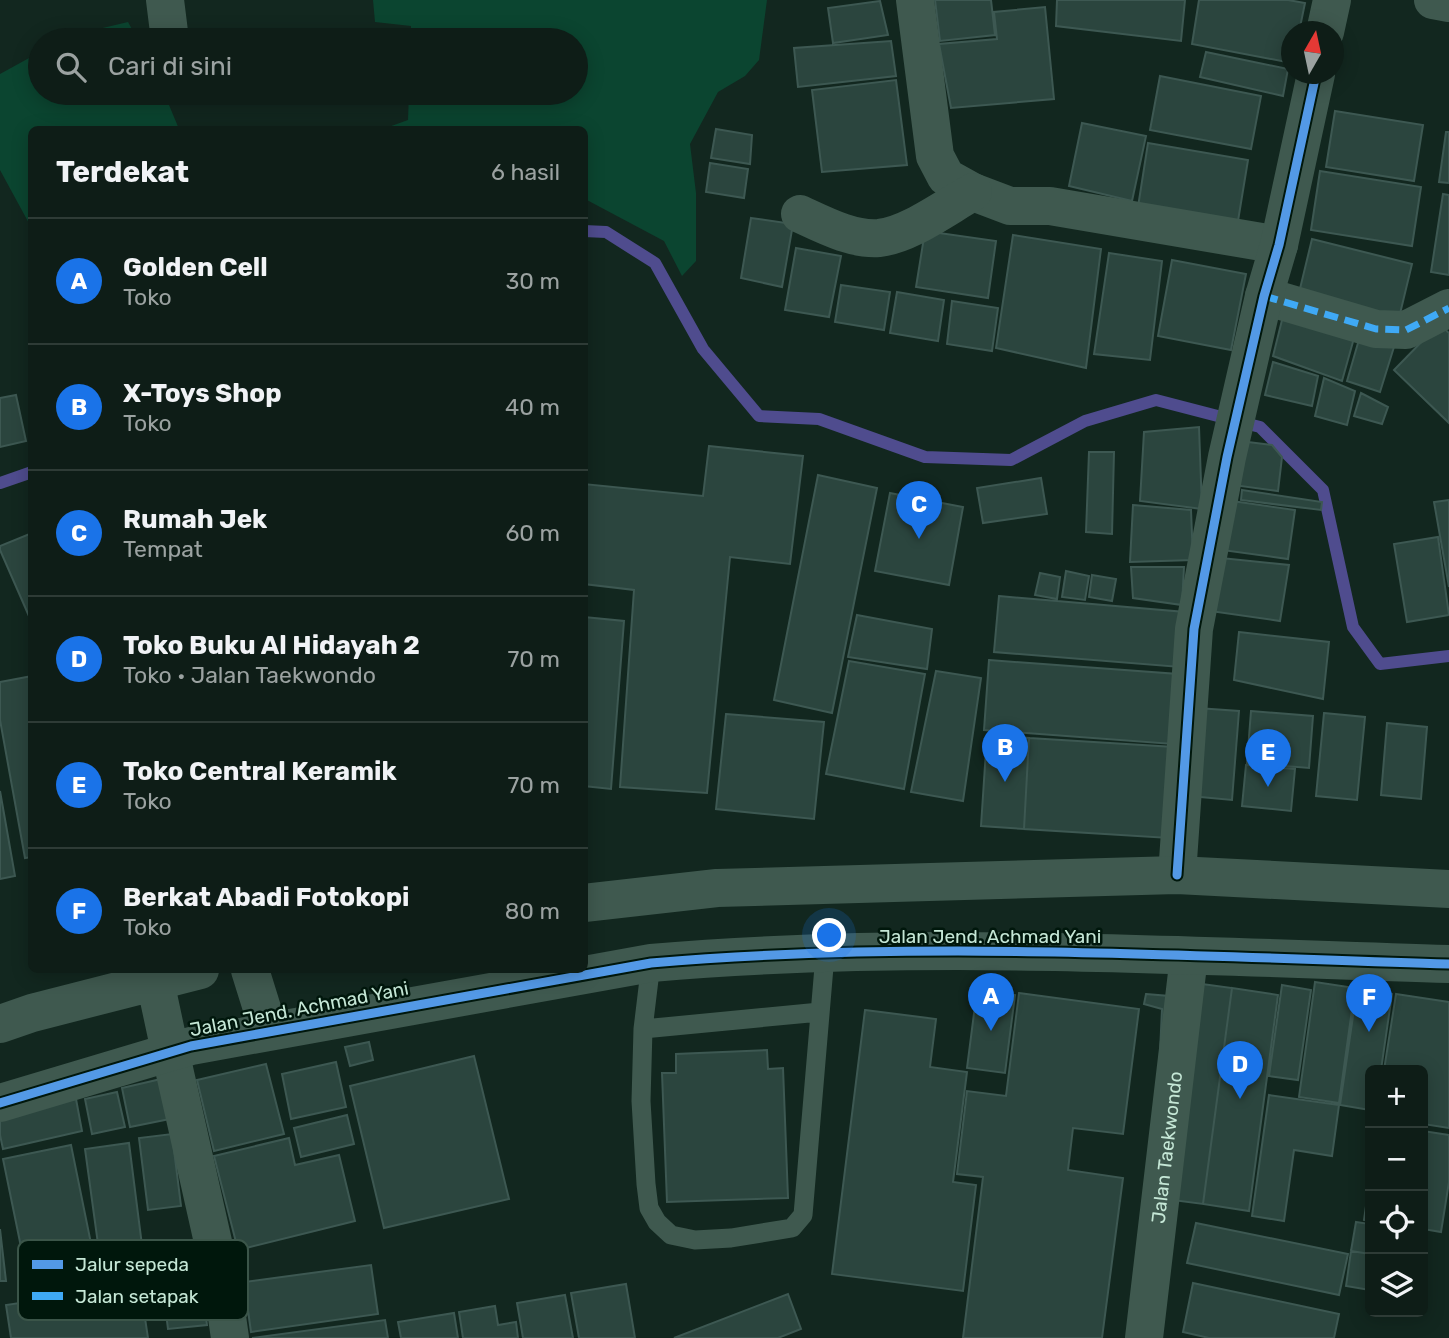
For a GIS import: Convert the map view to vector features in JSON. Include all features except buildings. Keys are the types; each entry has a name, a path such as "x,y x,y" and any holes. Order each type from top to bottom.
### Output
{"street":[{"path":"165,0 168,28"},
{"path":"915,0 935,156 946,177 973,192 1010,206 1050,206 1279,245"},
{"path":"1327,21 1332,0"},
{"path":"1433,0 1449,3"},
{"path":"1177,875 1194,629 1227,457 1264,296 1279,245 1314,84"},
{"path":"800,214 834,229 878,238 902,232 973,192"},
{"path":"1264,296 1376,329 1391,330 1406,330 1449,308"},
{"path":"588,903 717,888 1177,875 1449,889"},
{"name":"Jalan Jend. Achmad Yani","path":"0,1103 170,1051 651,963 727,957 1013,950 1449,964"},
{"name":"Jalan Taekwondo","path":"1144,1338 1189,956"},
{"path":"0,1024 182,973 170,1051 213,1240"},
{"path":"251,973 269,1031"},
{"path":"227,1320 230,1338"}],"lane":[{"path":"651,963 643,1029 640,1101 642,1151 649,1208 657,1222 671,1236 695,1240 731,1238 792,1228 803,1215 825,955"},
{"path":"643,1029 820,1012"}],"green space":[{"path":"373,0 767,0 759,60 745,76 718,92 690,144 696,193 696,261 682,276 664,241 588,201 588,126 391,126 408,120 409,105 588,105 588,28 411,28 375,22"},
{"path":"128,22 131,28 103,28"},
{"path":"28,59 28,105 169,105 178,126 28,126 28,221 0,170 0,74"}],"waterway":[{"path":"588,231 606,232 655,263 703,349 759,416 819,419 925,457 1011,460 1085,421 1156,400 1260,427 1323,490 1353,627 1380,664 1449,656"},
{"path":"0,483 28,473"}],"marked path":[{"path":"1264,296 1376,329 1406,330 1449,308"}],"cycle path":[{"path":"1177,875 1194,629 1227,457 1264,296 1279,245 1314,84"},
{"path":"0,1103 191,1046 651,963 750,956 950,951 1149,954 1449,964"}],"place":[{"name":"Rumah Jek","path":"919,539"},
{"name":"X-Toys Shop","path":"1005,782"},
{"name":"Toko Central Keramik","path":"1268,787"},
{"name":"Golden Cell","path":"991,1031"},
{"name":"Berkat Abadi Fotokopi","path":"1369,1032"},
{"name":"Toko Buku Al Hidayah 2","path":"1240,1099"}]}
